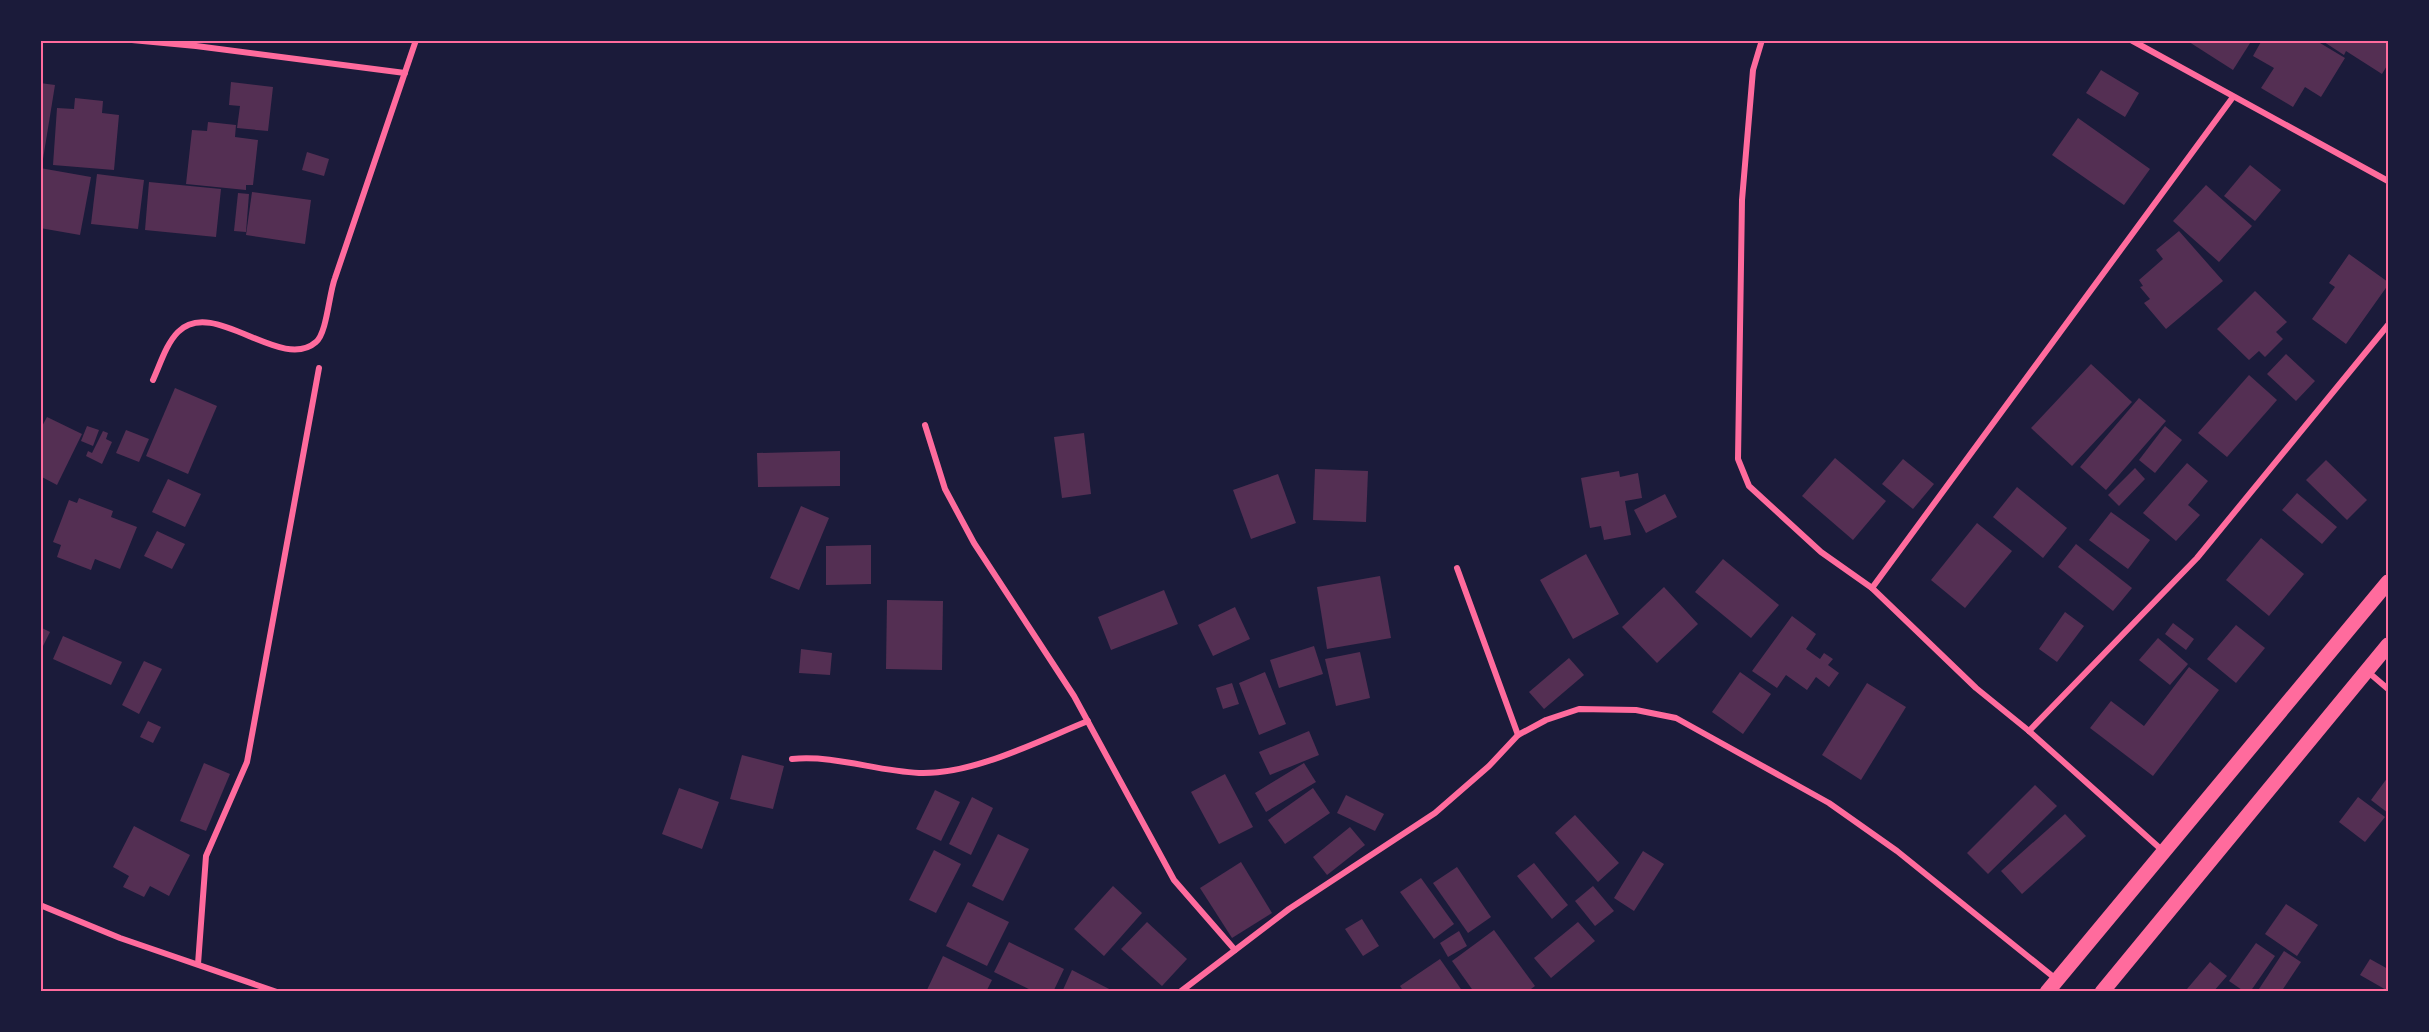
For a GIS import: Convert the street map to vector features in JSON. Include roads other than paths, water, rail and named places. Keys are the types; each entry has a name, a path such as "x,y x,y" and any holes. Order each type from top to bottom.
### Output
{"main road":[{"path":"2052,986 2388,582"},
{"path":"2102,992 2388,645"}],"street":[{"path":"132,40 405,73"},
{"path":"153,380 172,339 188,326 202,323 224,326 280,347 294,349 307,348 321,337 333,281 416,40"},
{"path":"1762,40 1753,70 1742,200 1738,459 1749,486 1821,552 1872,588 1976,688 2164,852"},
{"path":"2132,40 2388,181"},
{"path":"1872,588 2233,97"},
{"path":"2028,731 2198,558 2388,325"},
{"path":"198,964 206,856 247,762 319,368"},
{"path":"925,425 945,489 974,543 1088,721 1174,880 1235,950"},
{"path":"1457,568 1518,735"},
{"path":"2367,671 2388,689"},
{"path":"1180,992 1289,909 1435,813 1489,766 1518,735 1546,720 1579,709 1636,710 1676,718 1829,803 1897,851 2052,986"},
{"path":"792,759 816,757 920,773 950,770 1007,754 1088,721"},
{"path":"40,905 120,938 277,992"}]}
